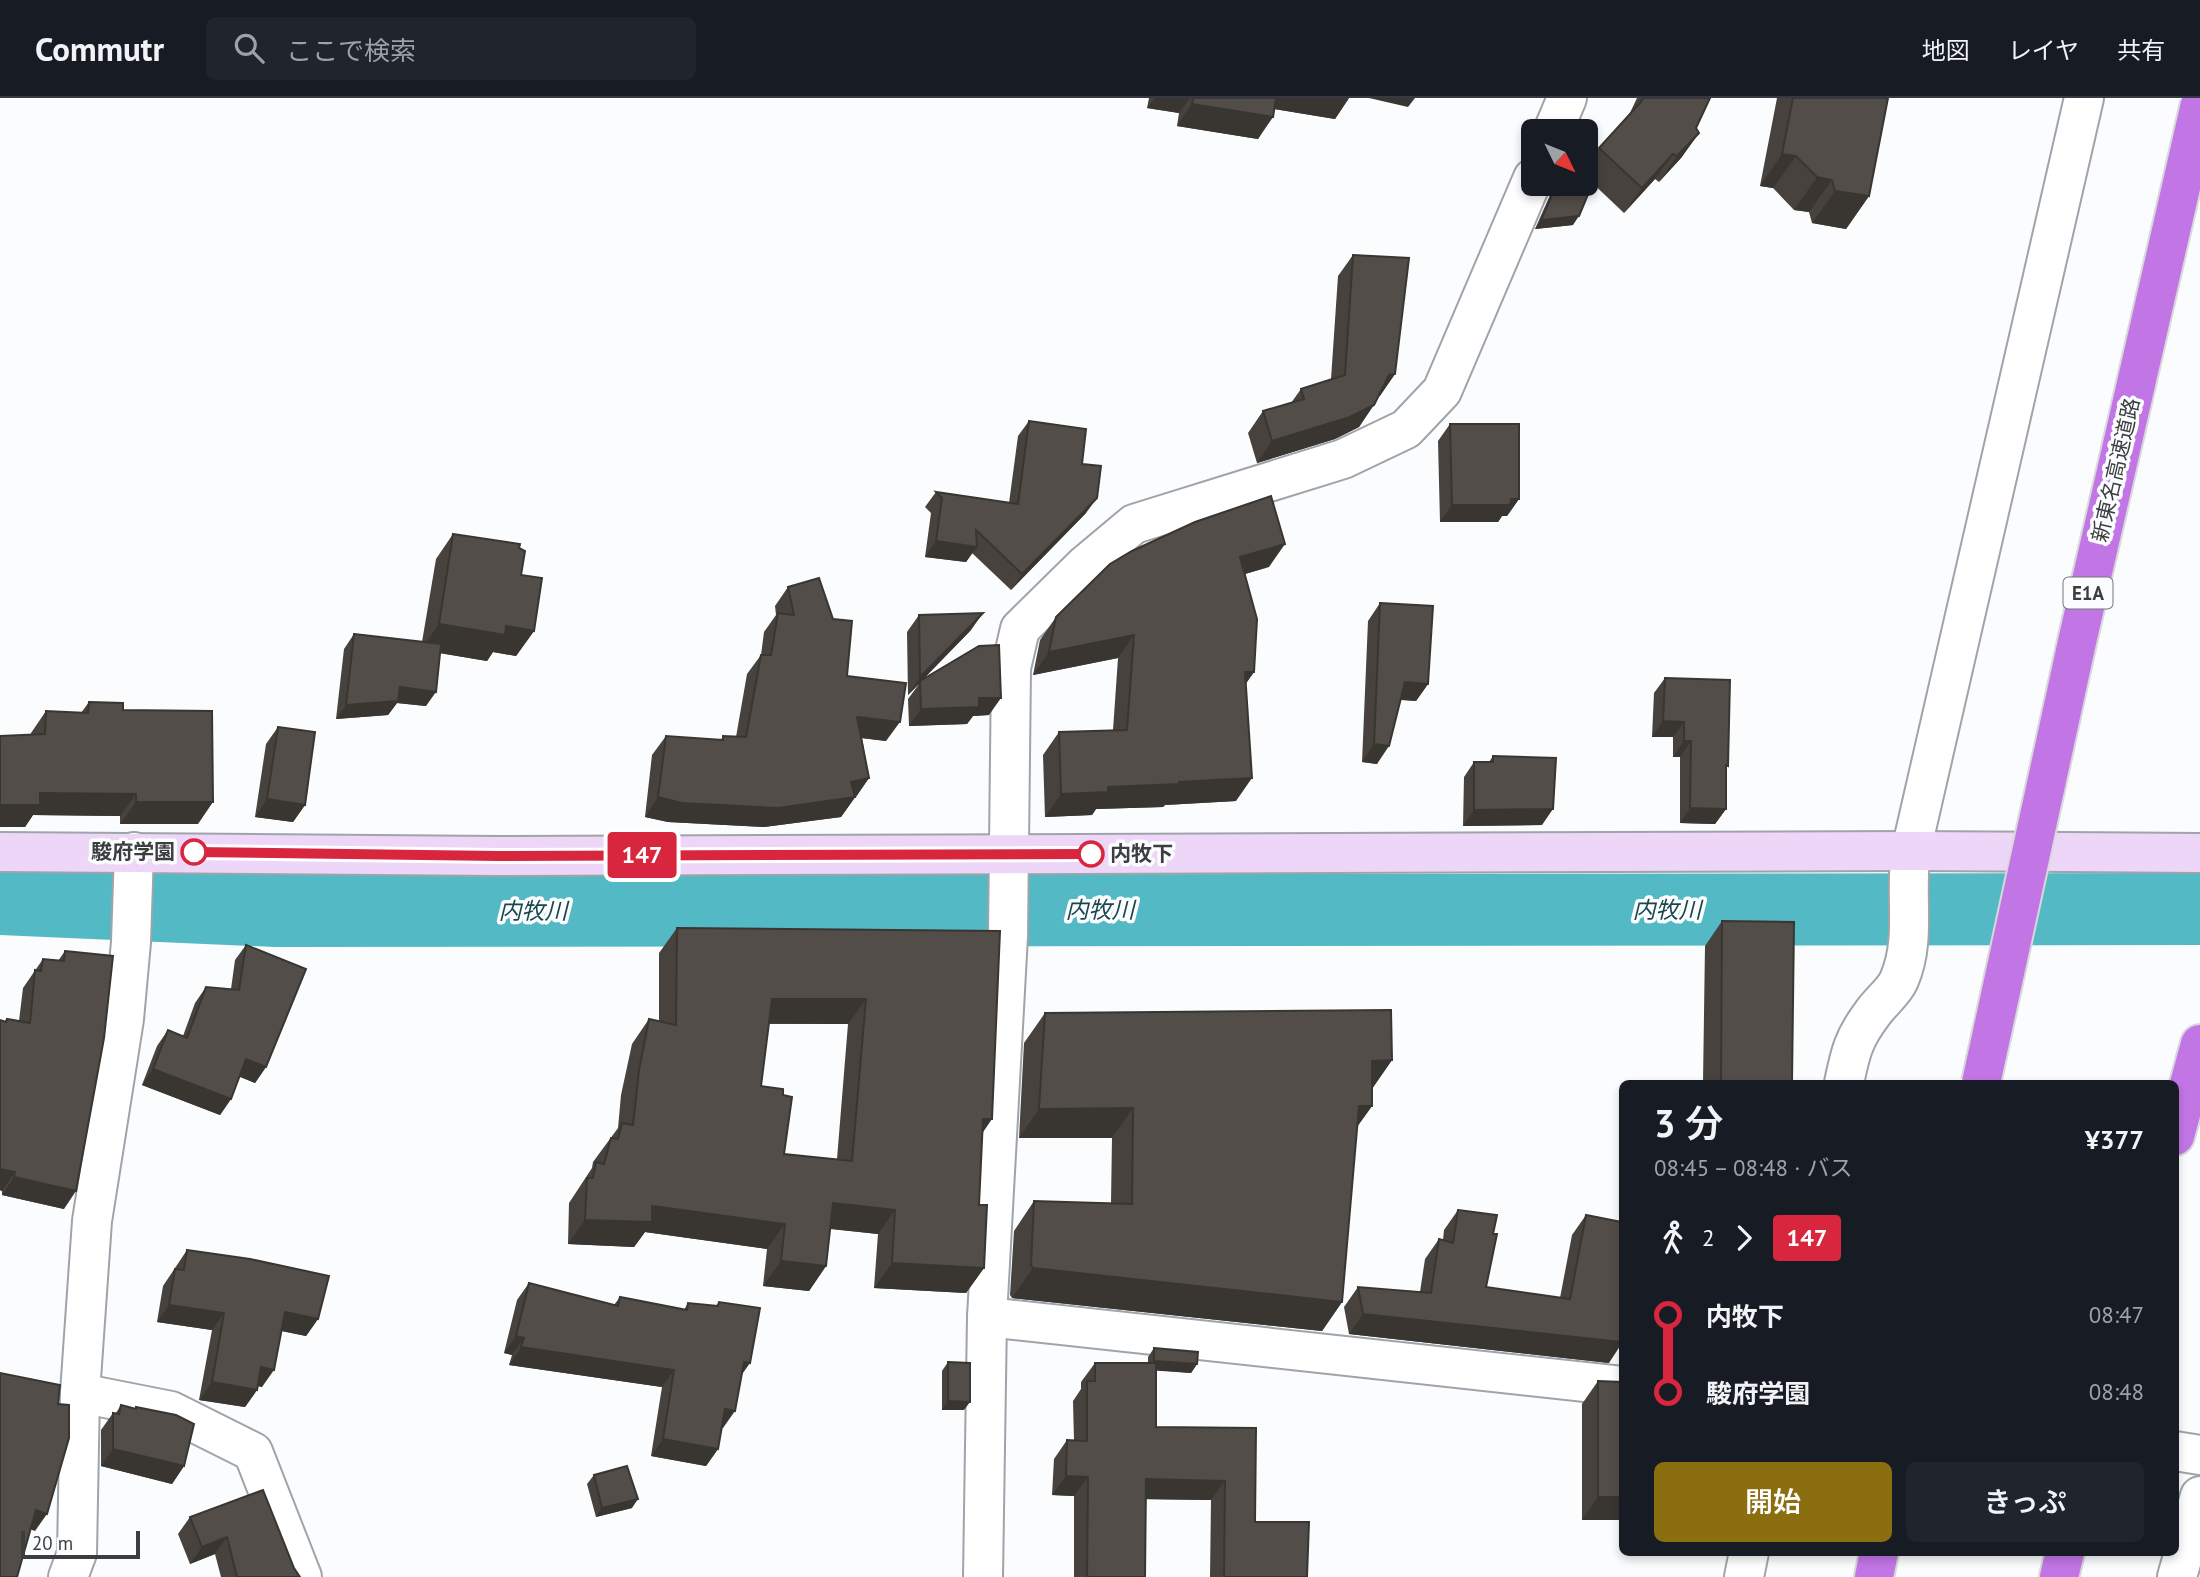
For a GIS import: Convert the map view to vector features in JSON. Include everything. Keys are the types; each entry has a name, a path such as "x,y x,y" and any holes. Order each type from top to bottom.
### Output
{"highway":[{"name":"新東名高速道路","path":"1982,1080 2077,642 2200,104"},
{"path":"2179,1121 2200,1044"},
{"path":"1874,1577 1878,1556"},
{"path":"2059,1577 2064,1556"}],"street":[{"path":"1558,119 1567,98"},
{"path":"1845,1080 1852,1046 1871,1014 1898,982 1909,951 1909,861 2084,98"},
{"path":"983,1577 987,1317 1008,936 1011,668 1020,629 1085,565 1135,524 1343,459 1406,429 1442,391 1525,196"},
{"path":"0,852 134,866 498,856 1009,865 1909,861 2200,853"},
{"path":"68,1577 77,1553 80,1392 92,1221 124,1019 134,866"},
{"path":"987,1317 1619,1386"},
{"path":"80,1392 171,1411 253,1452 302,1577"},
{"path":"2179,1452 2200,1455"},
{"path":"2177,1577 2200,1496"},
{"path":"1744,1577 1748,1556"}],"building":[{"path":"1193,98 1276,98 1273,117 1192,104"},
{"path":"1643,98 1710,98 1696,128 1699,133 1677,156 1673,154 1642,188 1599,148"},
{"path":"1793,98 1888,98 1869,196 1835,191 1832,180 1817,177 1796,156 1782,154"},
{"path":"1552,196 1587,196 1579,216 1541,220"},
{"path":"1353,255 1409,258 1395,374 1389,375 1374,405 1350,417 1272,441 1263,411 1304,399 1301,389 1345,375"},
{"path":"1029,421 1086,429 1082,464 1101,466 1097,498 1022,574 976,530 977,547 936,541 942,498 936,492 1018,504"},
{"path":"1450,424 1519,424 1519,499 1511,499 1510,505 1452,505"},
{"path":"1271,496 1285,544 1240,557 1257,619 1254,672 1245,672 1252,778 1108,787 1108,792 1061,794 1059,732 1127,730 1134,635 1049,652 1056,617 1110,564 1132,551 1195,522"},
{"path":"453,534 520,544 519,548 525,551 521,575 542,578 534,631 506,626 505,635 439,624"},
{"path":"819,578 833,619 852,621 847,676 906,683 900,722 857,717 869,778 851,782 855,797 778,808 682,803 658,797 666,736 723,740 723,736 746,737 761,655 771,655 778,613 794,615 788,587"},
{"path":"1380,603 1433,606 1428,684 1405,682 1389,746 1374,744"},
{"path":"983,613 920,677 919,615"},
{"path":"354,634 441,644 436,692 400,687 398,701 346,705"},
{"path":"999,645 1001,698 979,698 979,707 921,709 920,681 979,646"},
{"path":"1665,678 1730,680 1726,809 1690,808 1691,741 1684,741 1684,722 1663,721"},
{"path":"89,702 123,703 123,710 212,711 213,802 136,802 136,794 40,793 40,805 0,805 0,736 45,734 46,711 88,713"},
{"path":"278,727 315,732 305,805 267,799"},
{"path":"1493,756 1556,758 1553,809 1474,810 1474,762 1493,762"},
{"path":"1722,921 1794,922 1792,1080 1721,1080"},
{"path":"677,928 1000,931 992,1119 983,1119 979,1205 987,1205 984,1268 892,1263 895,1210 833,1203 826,1266 781,1261 785,1224 652,1206 652,1222 585,1220 587,1178 593,1178 596,1162 604,1164 611,1138 618,1139 622,1123 633,1125 639,1070 649,1019 676,1025","holes":["772,999 866,999 852,1161 784,1154 792,1097 783,1095 783,1089 761,1086"]},
{"path":"246,945 306,969 266,1067 246,1059 231,1099 153,1069 168,1030 187,1038 206,987 239,990"},
{"path":"65,951 113,956 104,1038 76,1191 14,1177 15,1172 0,1169 0,1020 30,1023 35,970 41,971 43,959 64,961"},
{"path":"1391,1010 1392,1060 1372,1061 1372,1106 1359,1106 1342,1302 1033,1268 1034,1201 1132,1204 1133,1108 1039,1109 1045,1013"},
{"path":"1458,1210 1497,1215 1493,1234 1497,1234 1486,1287 1570,1299 1586,1215 1619,1221 1619,1342 1363,1314 1358,1287 1431,1293 1439,1239 1453,1243"},
{"path":"187,1250 250,1259 329,1276 318,1319 285,1312 274,1370 261,1367 257,1390 212,1382 224,1313 169,1305 175,1269 184,1270"},
{"path":"529,1283 618,1306 620,1297 687,1310 688,1303 718,1306 719,1302 760,1308 750,1363 744,1362 735,1411 725,1409 718,1449 663,1439 674,1370 521,1347 524,1338 516,1336"},
{"path":"1154,1348 1198,1352 1197,1364 1154,1361"},
{"path":"948,1362 970,1363 970,1402 948,1401"},
{"path":"1095,1363 1156,1363 1156,1427 1256,1428 1255,1522 1309,1522 1307,1577 1224,1577 1225,1481 1146,1479 1145,1577 1087,1577 1088,1477 1066,1476 1067,1440 1087,1441 1087,1381 1095,1381"},
{"path":"0,1373 60,1385 58,1404 69,1405 69,1438 47,1514 36,1510 17,1577 0,1577"},
{"path":"1598,1381 1619,1382 1619,1497 1598,1497"},
{"path":"121,1405 176,1415 194,1424 184,1466 113,1449 113,1413 119,1414"},
{"path":"627,1466 638,1499 602,1508 594,1475"},
{"path":"263,1490 300,1577 237,1577 227,1537 202,1547 190,1517"}],"waterway":[{"name":"内牧川","path":"0,899 276,911 2200,909"}],"bus line":[{"name":"147","path":"194,852 498,856 1091,854"}],"place":[{"name":"駿府学園","path":"194,852"},
{"name":"内牧下","path":"1091,854"}]}
